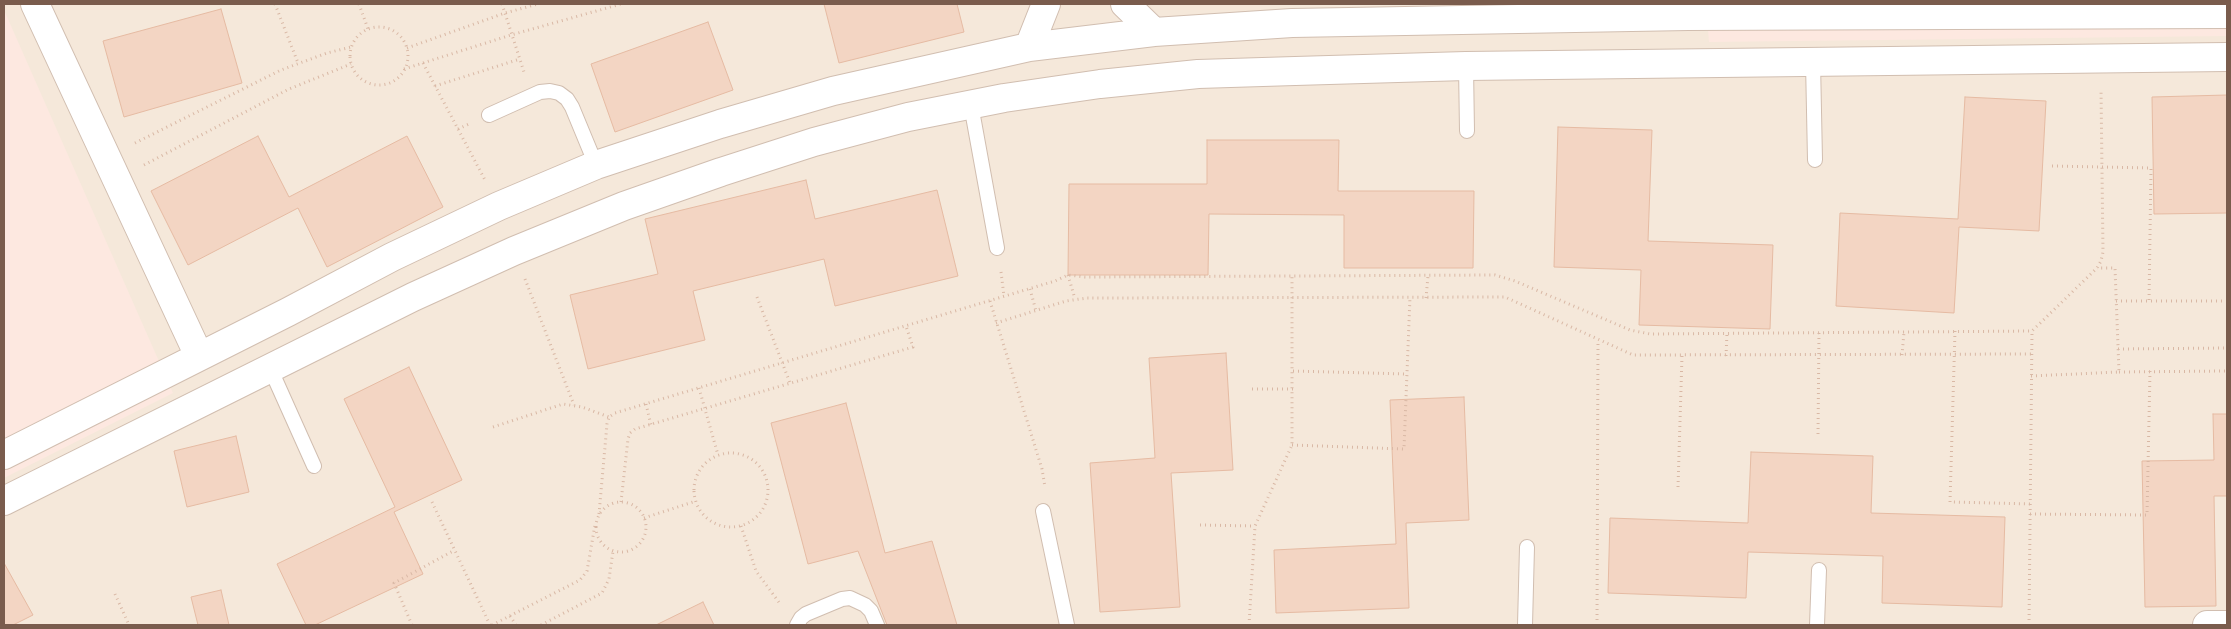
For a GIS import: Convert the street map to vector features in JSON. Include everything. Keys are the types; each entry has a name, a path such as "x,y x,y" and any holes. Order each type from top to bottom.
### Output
{"street":[{"path":"35,4 199,356"},
{"path":"1030,47 1046,4"},
{"path":"1125,4 1154,32"},
{"path":"4,454 288,312 392,256 499,206 596,165 720,124 833,91 1030,47 1154,32 1292,23 1688,10 2227,14"},
{"path":"4,502 311,350 413,297 514,251 624,206 720,172 814,142 908,118 970,105 1100,84 1198,74 1466,66 2227,57"},
{"path":"288,312 311,350"},
{"path":"2207,625 2227,625"}],"lane":[{"path":"1814,62 1815,160"},
{"path":"1466,66 1467,131"},
{"path":"488,115 531,96 550,91 559,93 566,99 596,165"},
{"path":"970,105 997,248"},
{"path":"271,370 314,466"},
{"path":"1044,511 1067,625"},
{"path":"1525,625 1527,548"},
{"path":"1817,625 1818,570"},
{"path":"797,625 806,614 842,599 850,598 865,605 871,612 876,625"}],"path":[{"path":"275,4 298,63"},
{"path":"359,4 368,28"},
{"path":"502,4 531,96"},
{"path":"407,48 505,13 538,4"},
{"path":"404,69 511,34 621,4"},
{"path":"377,26 396,32 407,48 407,62 404,69 399,77 391,83 371,84 362,80 355,73 351,64 351,47 360,33 368,28 377,26"},
{"path":"112,168 298,63 351,47"},
{"path":"432,502 491,625 580,580 587,571 599,514 607,424 610,417 615,413 1030,289 1068,275 1085,277 1292,277 1495,275 1515,281 1639,333 2032,330 2097,268 2103,252 2100,58"},
{"path":"435,86 520,59"},
{"path":"423,63 499,206"},
{"path":"112,168 289,89 351,64"},
{"path":"2052,166 2151,168 2149,301"},
{"path":"514,251 574,405"},
{"path":"2097,268 2115,268 2119,372"},
{"path":"1068,275 1075,299"},
{"path":"1426,298 1428,276"},
{"path":"1249,625 1255,526 1292,445 1292,277"},
{"path":"1030,289 1036,311"},
{"path":"757,297 790,383"},
{"path":"996,323 1075,299 1505,297 1633,355 2032,354"},
{"path":"1292,445 1404,449 1410,298"},
{"path":"990,301 1042,469 1045,483 1044,511"},
{"path":"2116,301 2227,301"},
{"path":"621,502 630,433 635,429 912,347 906,326"},
{"path":"2029,625 2032,330"},
{"path":"1818,434 1819,331"},
{"path":"1955,331 1950,502 2030,504"},
{"path":"1902,355 1904,332"},
{"path":"1726,356 1727,333"},
{"path":"1597,625 1598,340"},
{"path":"2118,349 2227,348"},
{"path":"1678,487 1682,356"},
{"path":"2031,376 2227,370"},
{"path":"1292,371 1407,374"},
{"path":"2030,514 2147,515 2150,371"},
{"path":"699,388 718,455"},
{"path":"1252,389 1292,389"},
{"path":"493,427 563,404 574,405 610,417"},
{"path":"646,404 651,425"},
{"path":"736,454 753,459 761,467 767,478 769,490 766,502 760,513 752,521 741,526 719,525 701,512 696,501 694,490 696,480 708,461 718,455 736,454"},
{"path":"644,518 696,501"},
{"path":"596,525 597,536 603,545 613,551 624,552 642,540 645,529 644,518 639,510 631,504 621,502 605,507 599,514"},
{"path":"1200,525 1255,526"},
{"path":"741,526 756,571 797,625"},
{"path":"412,625 394,584 455,550"},
{"path":"542,625 602,593 609,579 613,551"},
{"path":"115,594 129,625"},
{"path":"510,616 516,625"}],"shaded area":[{"path":"4,4 2227,4 2227,625 4,625"},
{"path":"1706,4 2227,4 2227,36 1709,42"},
{"path":"4,10 173,393 4,478"}],"building":[{"path":"824,4 957,4 964,32 839,63"},
{"path":"221,9 242,83 124,117 103,41"},
{"path":"708,22 733,90 615,132 591,64"},
{"path":"2227,95 2227,213 2154,214 2152,97"},
{"path":"1965,97 2046,101 2039,231 1959,227 1954,313 1836,306 1840,213 1958,219"},
{"path":"1558,127 1652,130 1648,241 1773,245 1770,329 1639,325 1641,270 1554,267"},
{"path":"258,136 289,197 407,136 443,207 327,267 298,208 188,265 151,191"},
{"path":"1207,140 1339,140 1338,191 1474,191 1473,268 1344,268 1344,215 1209,214 1208,275 1068,275 1069,184 1207,184"},
{"path":"806,180 815,219 937,190 958,276 835,306 824,259 693,291 705,340 588,369 570,295 658,274 645,219"},
{"path":"1226,353 1233,470 1171,473 1180,607 1100,612 1090,463 1155,458 1149,358"},
{"path":"409,367 462,480 394,512 423,574 315,625 306,625 277,564 395,507 344,399"},
{"path":"1464,397 1469,520 1406,523 1409,608 1276,613 1274,550 1396,544 1390,400"},
{"path":"846,403 885,553 932,541 957,625 887,625 858,551 808,564 771,423"},
{"path":"2213,414 2227,414 2227,496 2214,496 2216,606 2145,607 2142,461 2214,460"},
{"path":"236,436 249,492 187,507 174,451"},
{"path":"1751,452 1873,456 1871,513 2005,517 2002,607 1882,603 1883,556 1748,552 1746,598 1608,593 1610,518 1748,523"},
{"path":"4,563 33,615 13,625 4,625"},
{"path":"221,590 229,625 198,625 191,597"},
{"path":"703,602 714,625 656,625"}]}
